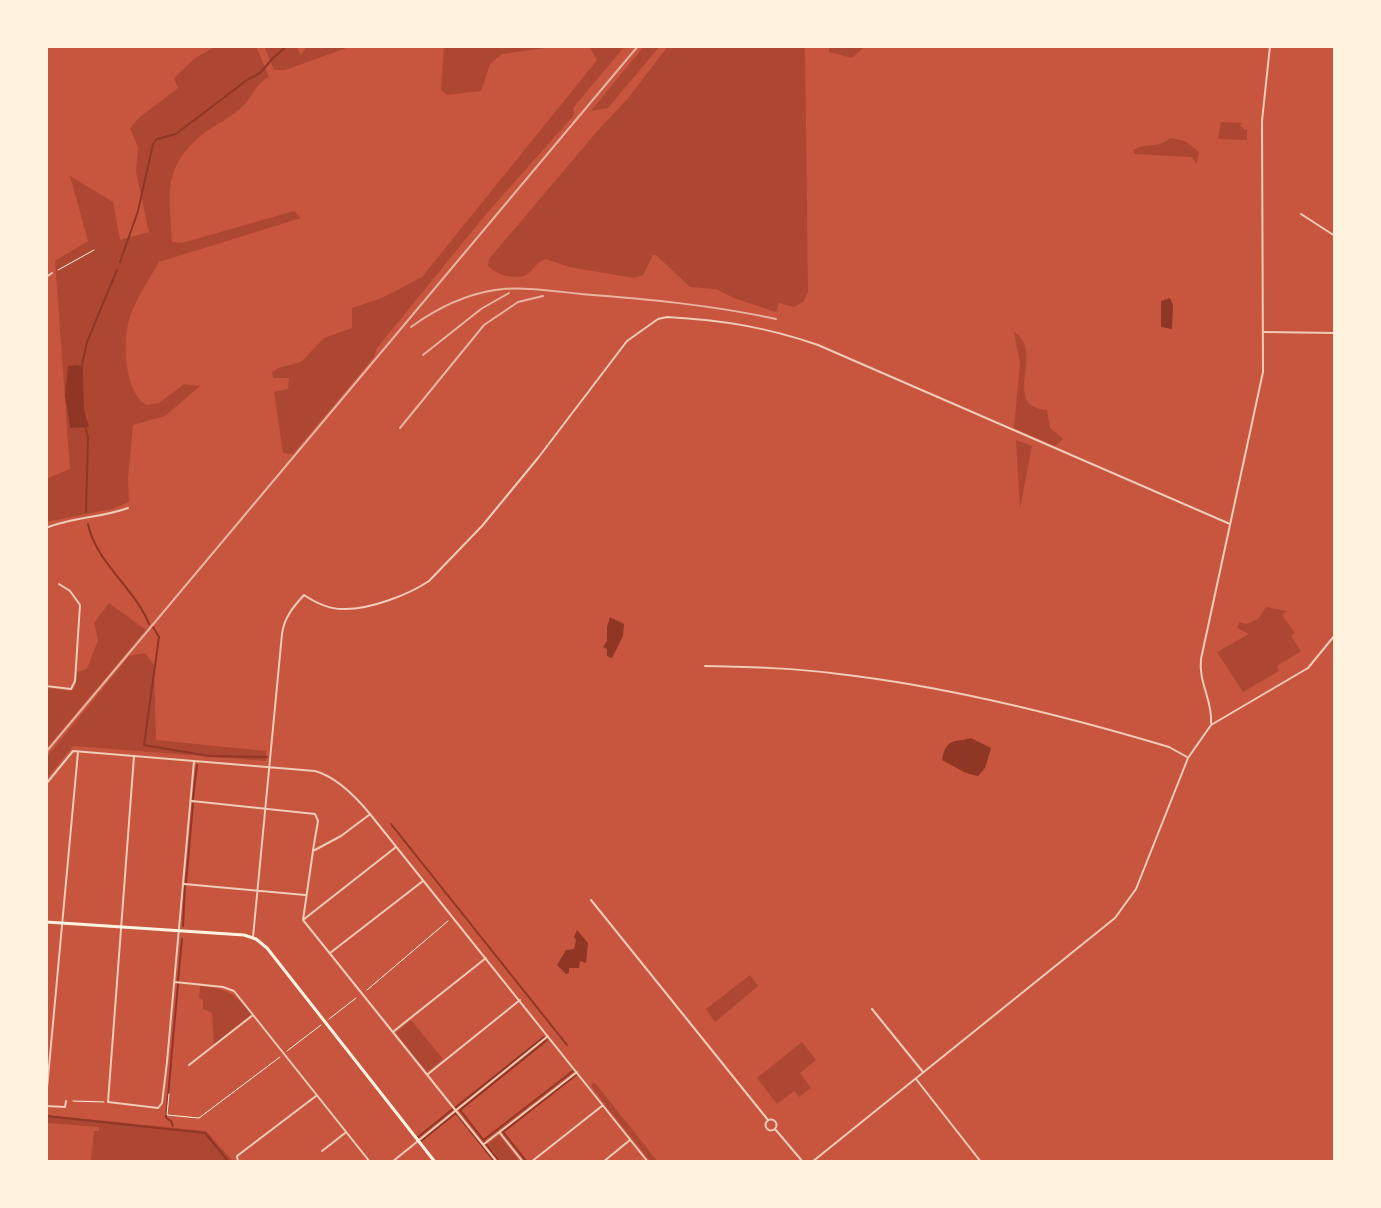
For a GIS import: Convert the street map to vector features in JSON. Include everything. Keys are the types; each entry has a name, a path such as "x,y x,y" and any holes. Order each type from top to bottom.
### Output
{"main road":[{"path":"46,922 253,938 266,947 435,1162"}],"street":[{"path":"1211,725 1200,661 1261,386 1264,332 1262,121 1270,46"},
{"path":"1301,214 1335,236"},
{"path":"46,277 52,273"},
{"path":"253,938 283,623 304,595 329,607 346,610 372,604 429,581 482,526 627,341 658,319 667,317 741,323 818,345 1230,524"},
{"path":"1264,332 1335,333"},
{"path":"46,528 128,508"},
{"path":"46,686 71,689 75,681 80,605 70,591 59,584"},
{"path":"812,1162 1121,912 1136,889 1188,758 1211,725 1308,668 1335,635"},
{"path":"705,666 825,672 910,685 1024,707 1169,747 1188,758"},
{"path":"46,784 73,751 324,773 360,801 648,1162"},
{"path":"46,1099 78,751"},
{"path":"134,755 108,1102 158,1108 164,1092 194,761"},
{"path":"191,801 311,813 318,817 303,920 497,1162"},
{"path":"313,851 341,836 370,814"},
{"path":"303,920 397,846"},
{"path":"330,953 424,880"},
{"path":"183,884 305,895"},
{"path":"591,900 768,1120 776,1121 775,1129"},
{"path":"394,1032 486,958"},
{"path":"175,982 230,988 254,1014 370,1162"},
{"path":"428,1075 520,1000"},
{"path":"872,1009 923,1072"},
{"path":"189,1065 254,1014"},
{"path":"392,1162 549,1035"},
{"path":"483,1144 577,1071"},
{"path":"915,1078 981,1162"},
{"path":"238,1162 237,1156 317,1095"},
{"path":"46,1106 65,1107 66,1101"},
{"path":"531,1162 603,1105"},
{"path":"768,1120 767,1128 775,1129 803,1162"},
{"path":"322,1151 346,1132"},
{"path":"499,1132 523,1162"},
{"path":"603,1162 631,1140"}],"path":[{"path":"52,273 94,250"},
{"path":"164,1092 169,1093 167,1115 199,1118 363,993 454,917"},
{"path":"66,1101 108,1102"}],"shaded area":[{"path":"216,46 256,46 269,77 239,110 198,138 178,163 170,187 172,242 182,243 294,211 301,218 159,262 137,299 128,324 126,356 130,379 146,405 159,403 184,384 200,386 165,416 133,425 129,502 112,509 46,522 46,479 70,469 55,261 88,241 70,176 113,202 120,240 149,232 136,172 138,147 130,128 178,88 174,78 194,59","holes":["77,365 83,368 84,408 88,419 69,423 65,395 68,367"]},
{"path":"264,46 296,46 301,55 307,46 352,46 285,70 274,70"},
{"path":"444,46 560,46 502,54 490,64 481,91 447,95 441,90"},
{"path":"589,46 625,46 573,108 574,115 487,213 293,454 283,453 274,392 288,389 289,378 273,378 272,372 301,362 324,338 352,328 352,308 382,298 422,277 597,60"},
{"path":"644,46 660,46 608,108 591,111"},
{"path":"668,46 805,46 808,292 803,302 794,307 779,303 776,312 716,289 690,287 656,255 653,255 643,275 634,278 569,267 546,259 526,275 517,277 506,276 488,266 489,259 629,97"},
{"path":"829,46 865,46 852,58 829,52"},
{"path":"1221,122 1243,123 1240,125 1247,129 1247,140 1218,139"},
{"path":"1170,138 1185,141 1199,152 1197,164 1191,157 1135,154 1133,150 1161,143"},
{"path":"1170,298 1173,305 1172,329 1161,327 1161,301"},
{"path":"1014,332 1023,341 1026,352 1024,389 1027,399 1033,407 1047,410 1050,428 1063,439 1055,446 1014,428 1020,363"},
{"path":"68,366 83,367 84,408 89,427 70,428 65,395"},
{"path":"1016,440 1032,446 1020,509"},
{"path":"109,603 146,630 46,749 46,688 72,691 75,687 77,672 87,669 98,640 94,623"},
{"path":"1266,607 1287,611 1282,615 1295,633 1291,636 1301,651 1277,666 1279,671 1243,692 1217,652 1249,634 1237,628 1239,622 1246,624 1258,619"},
{"path":"610,617 624,624 623,636 612,658 607,656 607,649 603,647 607,641"},
{"path":"145,653 154,665 156,740 266,751 266,761 73,746 46,780 46,758 129,656"},
{"path":"971,738 991,748 985,768 978,776 942,760 949,744"},
{"path":"577,930 588,943 586,963 580,961 579,968 569,968 566,974 557,965 566,950 574,949"},
{"path":"750,975 758,986 715,1022 706,1009"},
{"path":"200,986 229,993 252,1014 214,1045 212,1013 203,1009 203,1000 199,998"},
{"path":"411,1020 443,1059 427,1072 396,1033"},
{"path":"802,1042 816,1060 800,1073 811,1088 799,1097 794,1091 777,1104 757,1078"},
{"path":"593,1083 658,1162 651,1162 591,1086"},
{"path":"46,1115 206,1131 234,1162 91,1162 94,1131 99,1131 99,1127 46,1123"},
{"path":"499,1135 520,1162 502,1162 488,1144"}],"waterway":[{"path":"120,262 138,211 153,144 157,139 176,134 260,73 287,46"},
{"path":"81,369 87,342 117,270"},
{"path":"85,426 88,437 86,512"},
{"path":"88,524 99,551 135,599 149,624"},
{"path":"153,627 159,637 144,745 209,756 267,757"},
{"path":"193,799 197,765"},
{"path":"186,883 193,804"},
{"path":"391,824 567,1045"},
{"path":"183,926 185,886"},
{"path":"178,981 182,939"},
{"path":"171,1061 178,984"},
{"path":"456,1107 544,1037"},
{"path":"485,1142 460,1110 547,1040"},
{"path":"171,1063 166,1118 173,1126"},
{"path":"485,1139 573,1071"},
{"path":"527,1162 503,1132 576,1075"},
{"path":"418,1137 453,1109"},
{"path":"421,1141 456,1113 495,1162"},
{"path":"46,1116 205,1133 229,1162"},
{"path":"486,1144 500,1162"}],"railway":[{"path":"46,752 638,46"},
{"path":"411,327 461,299 483,292 516,289 679,303 776,319"},
{"path":"423,355 481,309 509,293"},
{"path":"400,428 484,325 518,302 543,296"}]}
